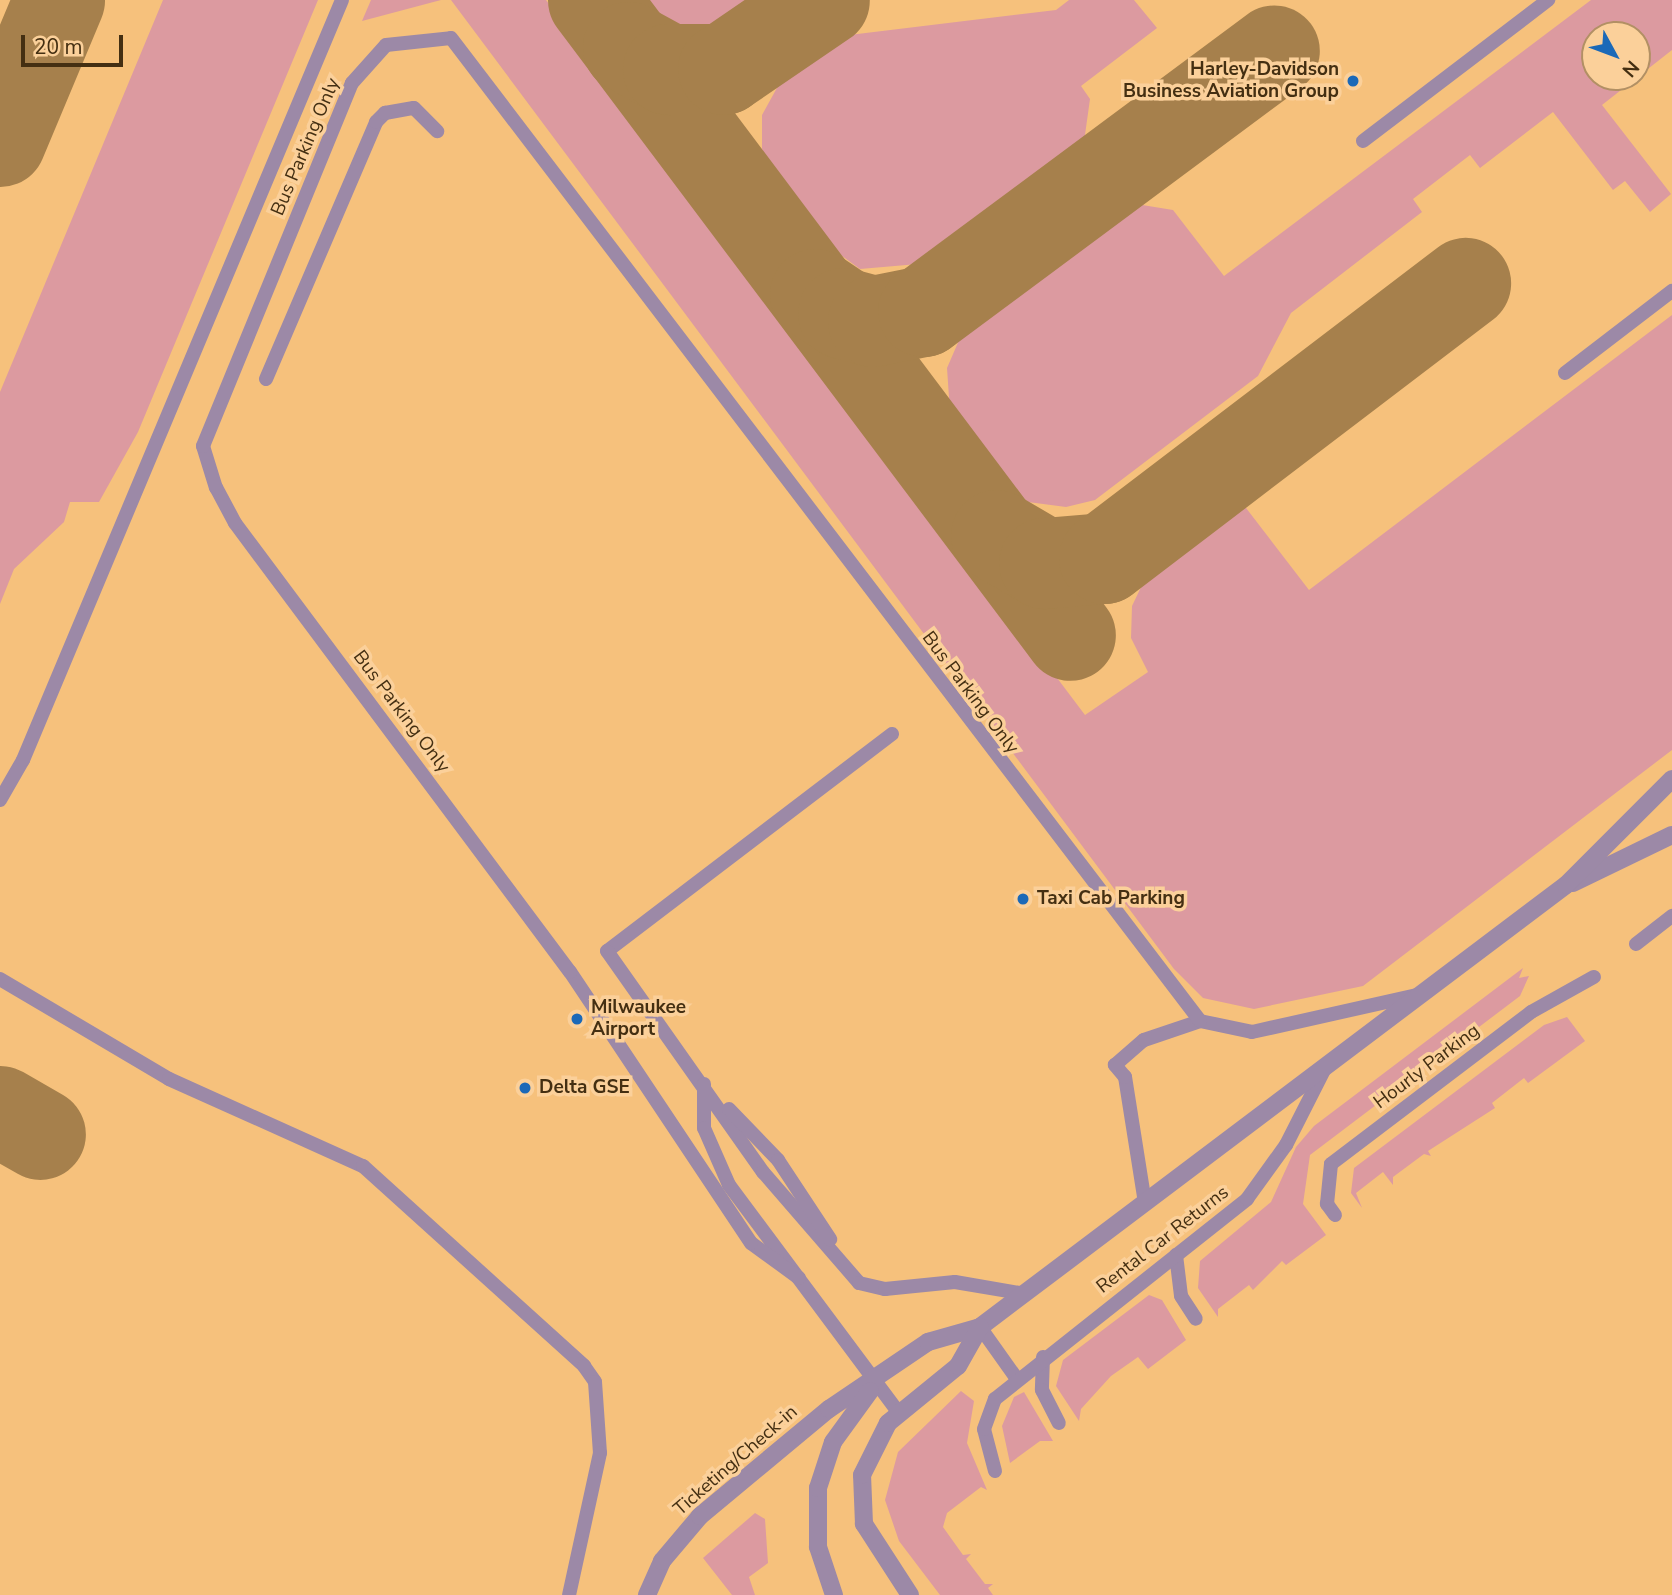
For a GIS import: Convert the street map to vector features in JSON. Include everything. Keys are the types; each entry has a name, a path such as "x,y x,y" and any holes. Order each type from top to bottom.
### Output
{"street":[{"path":"834,1595 818,1547 818,1488 833,1442 876,1383 928,1342 980,1327 1566,885 1672,779"},
{"path":"1566,885 1672,835"},
{"path":"910,1595 882,1556 859,1503 869,1453 898,1413 958,1366 980,1327"},
{"name":"Ticketing/Check-in","path":"647,1595 662,1560 700,1516 830,1409 876,1383"}],"lane":[{"path":"0,800 23,760 342,0"},
{"path":"1363,141 1548,0"},
{"name":"Bus Parking Only","path":"799,1278 751,1243 570,972 234,523 216,488 203,446 352,83 386,46 451,38 1200,1021"},
{"path":"266,379 376,122 385,113 414,108 438,131"},
{"path":"1565,373 1672,291"},
{"path":"892,734 607,951 704,1082 763,1171 859,1283 872,1287 955,1282 1024,1294"},
{"path":"1636,944 1672,916"},
{"name":"Hourly Parking","path":"1335,1215 1327,1203 1331,1164 1531,1012 1594,977"},
{"path":"0,979 169,1079 363,1166 584,1366 595,1382 600,1453 569,1595"},
{"path":"1145,1203 1125,1077 1115,1065 1156,1032 1200,1021 1252,1032 1420,994"},
{"name":"Rental Car Returns","path":"995,1471 985,1418 1017,1379 1177,1255 1253,1192 1286,1144 1328,1064"},
{"path":"704,1082 704,1128 729,1185 898,1413"},
{"path":"1177,1255 1181,1296 1196,1320"},
{"path":"980,1327 1017,1379"},
{"path":"1044,1357 1042,1390 1059,1423"}],"shaded area":[{"path":"163,0 318,0 138,432 99,502 70,502 64,522 14,569 0,604 0,392"},
{"path":"371,0 441,0 362,21"},
{"path":"451,0 546,0 1085,715 1148,672 1131,638 1132,606 1143,583 1243,504 1309,590 1672,315 1672,750 1363,986 1254,1009 1203,998 1174,969"},
{"path":"641,0 759,0 730,22 687,27 656,15"},
{"path":"1069,0 1134,0 1157,28 1081,86 1090,99 1084,142 918,264 860,269 827,245 773,174 762,149 762,115 778,86 841,36 1056,10"},
{"path":"1591,0 1672,0 1672,50 1651,66 1651,21 1581,21 1581,91 1620,91 1602,105 1671,194 1650,212 1625,181 1613,190 1553,112 1480,168 1470,155 1413,199 1422,212 1291,313 1258,376 1095,500 1066,507 1028,502 1009,489 950,412 947,368 963,331 1130,203 1173,210 1224,276"},
{"path":"1523,968 1519,978 1529,976 1520,996 1310,1155 1303,1204 1326,1235 1286,1265 1282,1261 1253,1290 1249,1285 1218,1309 1218,1317 1198,1288 1200,1261 1271,1202 1296,1147 1314,1126"},
{"path":"1567,1017 1585,1041 1528,1083 1524,1078 1492,1103 1495,1108 1428,1151 1431,1156 1424,1154 1393,1177 1393,1185 1383,1172 1356,1193 1362,1208 1351,1193 1354,1168 1544,1025"},
{"path":"1149,1295 1162,1300 1186,1340 1148,1369 1138,1357 1111,1376 1081,1409 1079,1421 1056,1386 1063,1360"},
{"path":"961,1391 974,1401 967,1443 987,1490 981,1487 947,1513 943,1527 963,1555 971,1554 966,1559 985,1584 993,1584 988,1588 993,1595 940,1595 899,1541 885,1500 898,1452"},
{"path":"1024,1392 1053,1441 1040,1441 1010,1463 1002,1426 1014,1397"},
{"path":"755,1513 765,1519 768,1563 749,1577 755,1595 732,1595 703,1558"}],"taxiway":[{"path":"0,141 59,0"},
{"path":"593,0 1070,635"},
{"path":"628,47 668,69 723,69 824,0"},
{"path":"815,294 843,313 873,321 923,311 1274,50"},
{"path":"996,535 1044,563 1104,558 1465,283"},
{"path":"0,1111 40,1134"}],"place":[{"name":"Harley-Davidson Business Aviation Group","path":"1353,81"},
{"name":"Taxi Cab Parking","path":"1023,899"},
{"name":"Milwaukee Airport","path":"577,1019"},
{"name":"Delta GSE","path":"525,1088"}]}
